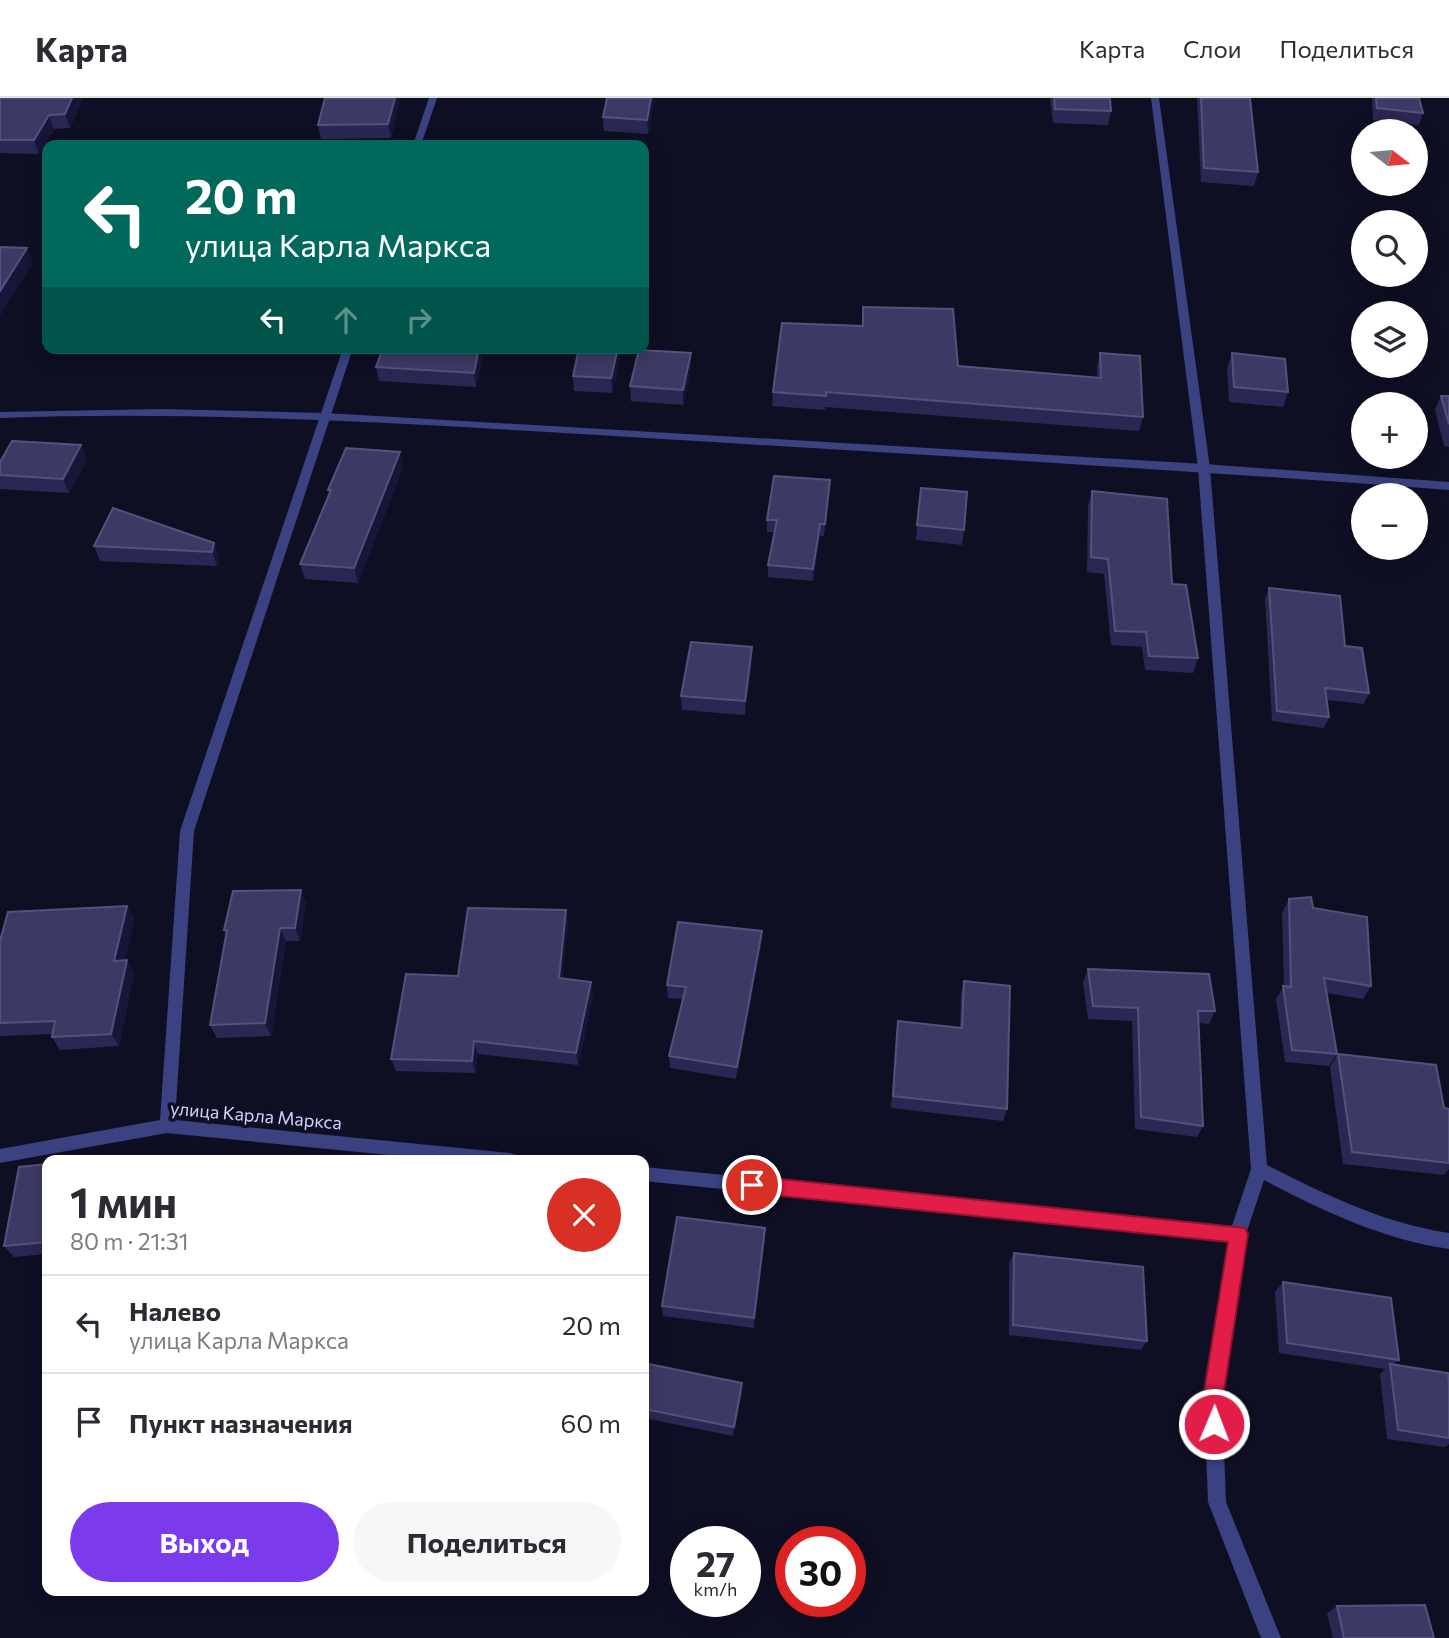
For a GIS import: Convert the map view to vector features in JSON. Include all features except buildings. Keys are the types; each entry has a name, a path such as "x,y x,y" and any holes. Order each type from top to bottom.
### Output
{"street":[{"path":"419,140 433,98"},
{"path":"1154,98 1204,468 1259,1170 1238,1234 1213,1398 1217,1502 1271,1638"},
{"path":"167,1125 187,831 346,354"},
{"path":"0,415 85,411 200,411 325,416 1204,468 1449,486"},
{"name":"улица Карла Маркса","path":"0,1156 167,1125 461,1155"},
{"path":"1259,1170 1348,1214 1429,1239 1449,1241"},
{"path":"649,1175 1238,1234"}],"route":[{"path":"752,1185 1238,1234 1213,1398 1214,1424"}]}
